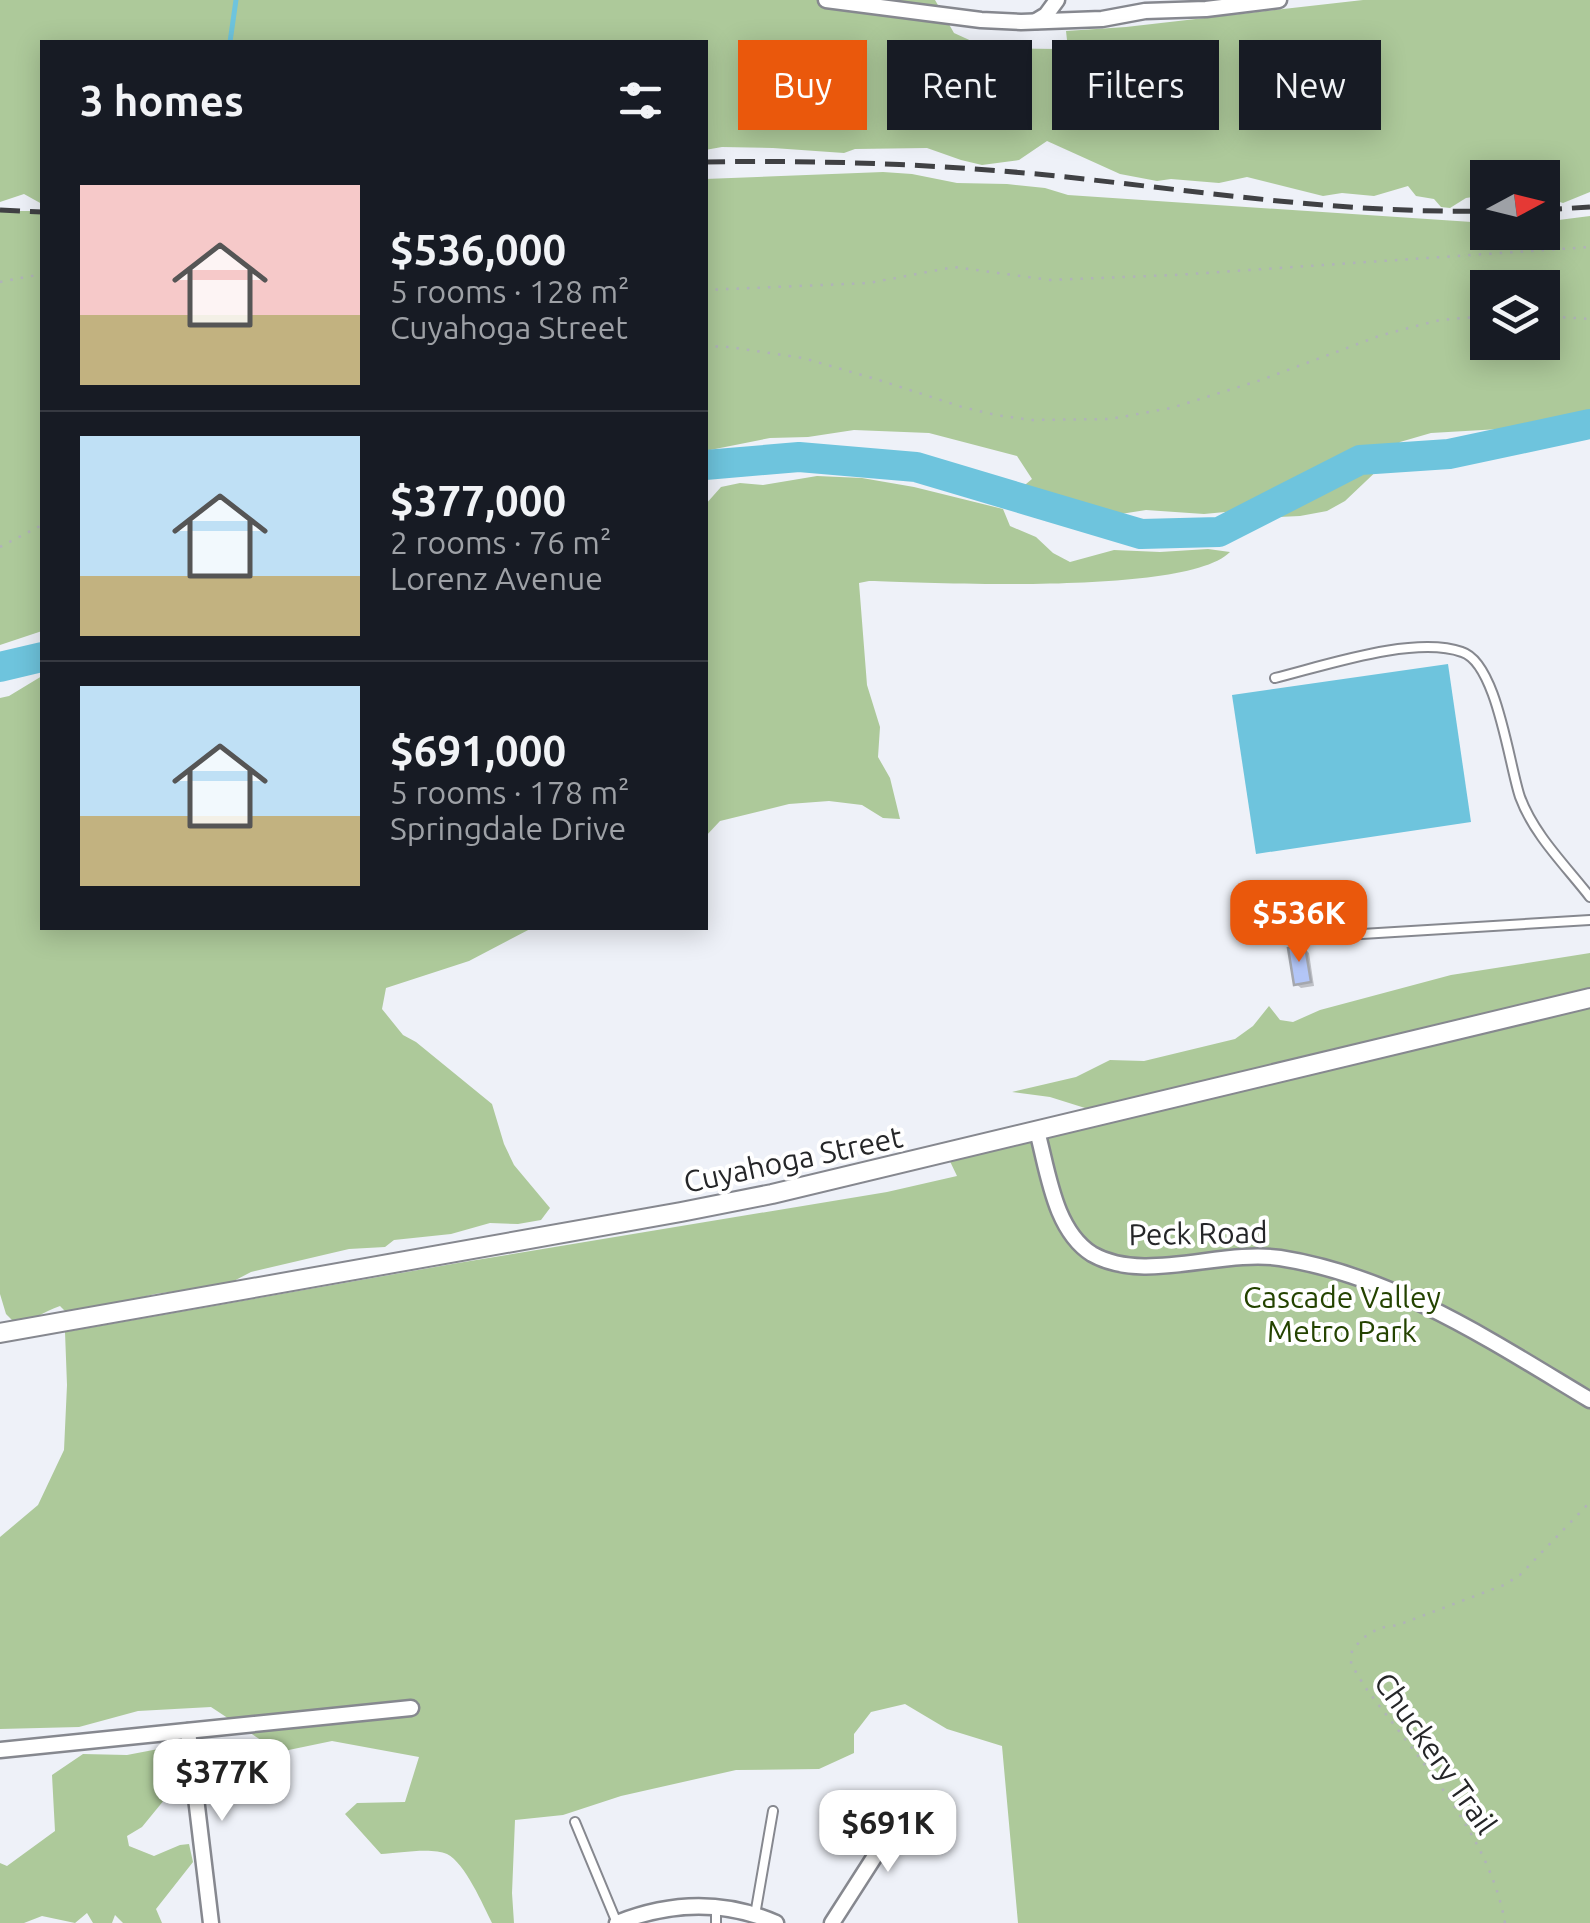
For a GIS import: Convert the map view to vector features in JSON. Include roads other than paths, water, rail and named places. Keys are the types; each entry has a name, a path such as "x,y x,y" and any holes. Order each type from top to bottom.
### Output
{"street":[{"path":"826,0 981,20 1036,22 1102,19 1145,11 1206,10 1279,0"},
{"path":"1036,22 1058,0"},
{"path":"1127,0 1145,11"},
{"name":"Cuyahoga Street","path":"0,1332 772,1194 1590,998"},
{"name":"Peck Road","path":"1037,1131 1063,1219 1092,1254 1134,1266 1225,1257 1279,1258 1347,1276 1430,1306 1590,1400"},
{"path":"0,1750 411,1708"},
{"path":"188,1731 211,1923"},
{"path":"832,1923 892,1831 942,1824"},
{"path":"617,1923 652,1910 678,1906 716,1915 755,1915 776,1923"}],"lane":[{"path":"1275,678 1366,656 1430,646 1466,652 1481,668 1492,693 1520,798 1537,830 1590,897"},
{"path":"1329,936 1590,920"},
{"path":"755,1915 772,1811"},
{"path":"575,1822 617,1923"}],"water":[{"path":"1448,664 1471,822 1256,854 1232,695"}],"waterway":[{"path":"230,40 236,0"},
{"path":"708,465 799,457 916,467 1141,534 1219,532 1360,460 1449,454 1590,424"},
{"path":"0,667 40,657"}],"railway":[{"path":"708,162 962,168 1322,205 1470,211"},
{"path":"1560,209 1590,207"},
{"path":"0,210 40,212"}],"park label":[{"name":"Cascade Valley Metro Park","path":"1342,1314"}]}
